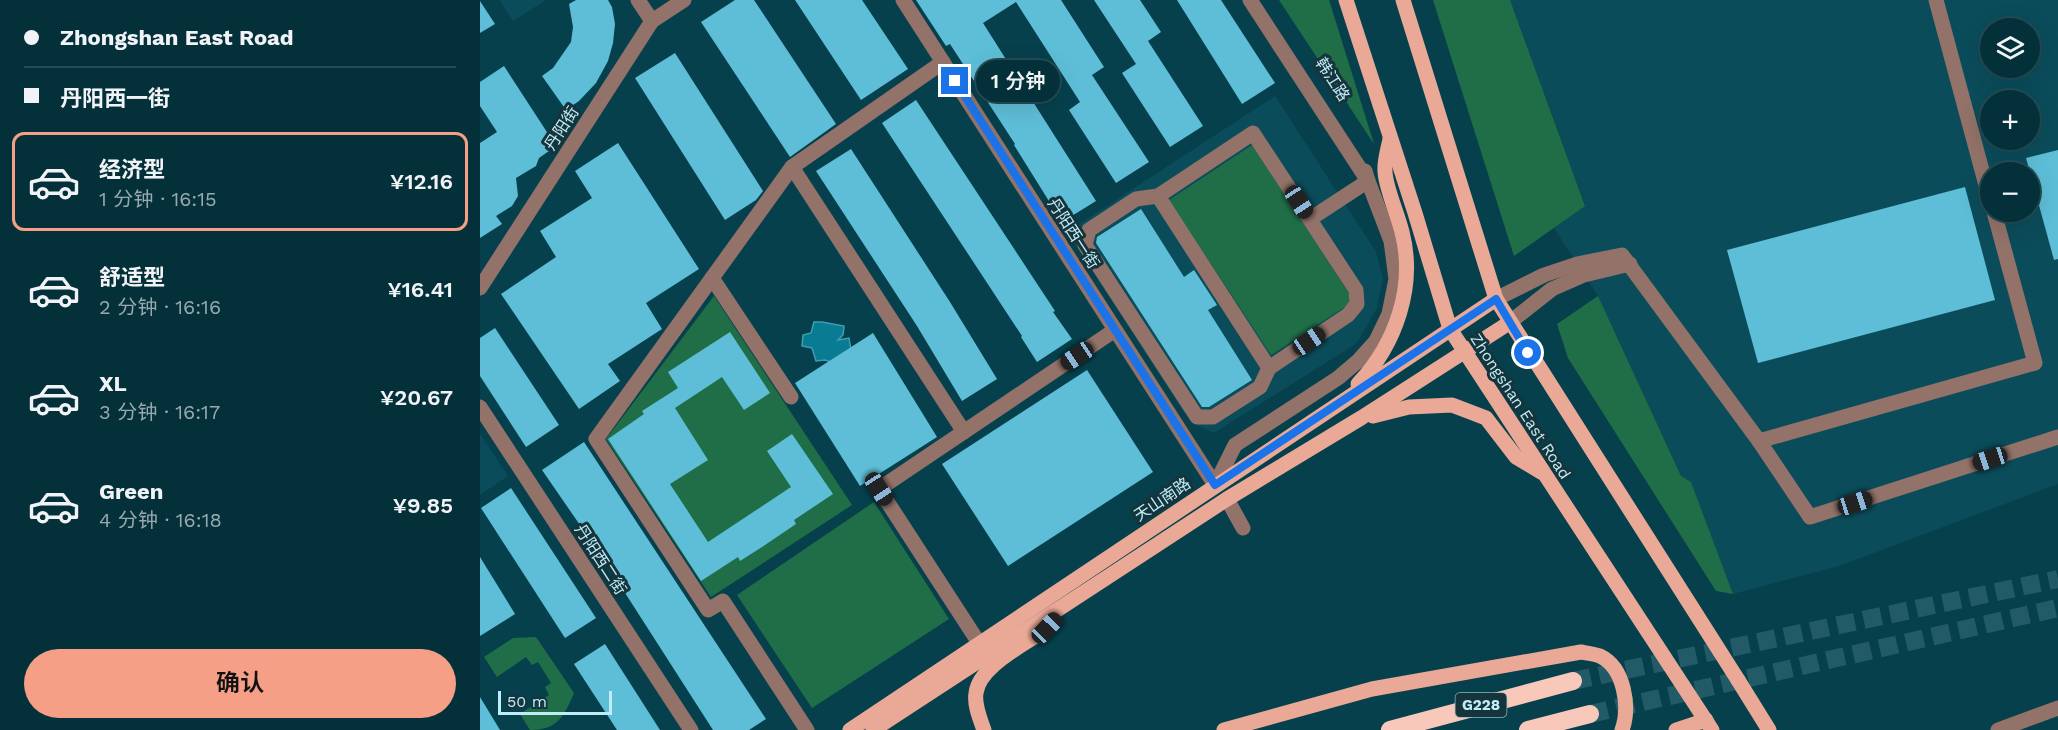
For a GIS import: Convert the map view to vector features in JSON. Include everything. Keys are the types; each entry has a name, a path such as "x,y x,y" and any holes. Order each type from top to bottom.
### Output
{"highway":[{"name":"G228","path":"1390,730 1573,681"},
{"path":"1528,730 1590,714"}],"main road":[{"name":"Zhongshan East Road","path":"1346,0 1450,329 1709,725"},
{"name":"Zhongshan East Road","path":"1403,0 1496,299 1509,323 1769,730"},
{"path":"1346,398 1362,380 1385,346 1396,325 1404,298 1408,268 1403,234 1385,171 1390,136"},
{"name":"天山南路","path":"850,730 1496,299"},
{"path":"873,730 1227,499 1361,418 1509,323"},
{"path":"1361,418 1409,407 1452,405 1486,418 1516,457 1544,473"},
{"path":"984,730 978,714 975,695 978,684 988,670 1047,628 1075,599"},
{"path":"1224,730 1372,688 1581,652 1601,656 1614,668 1624,691 1626,720 1622,730"},
{"path":"1676,730 1709,725"}],"street":[{"path":"639,0 652,21"},
{"name":"丹阳街","path":"480,288 652,21 684,0"},
{"name":"丹阳西一街","path":"903,0 1215,485"},
{"path":"1215,485 1235,445 1338,378 1376,341 1389,314 1396,279 1390,241 1368,181 1250,0"},
{"name":"韩江路","path":"1260,0 1358,151 1368,181"},
{"path":"1936,0 1980,163"},
{"path":"807,730 723,601 708,610 596,439 792,167 943,62"},
{"path":"1253,133 1310,219 1356,290 1357,304 1348,315 1269,368 1260,387 1213,417 1197,417 1085,245 1089,230 1136,199 1158,196 1253,133"},
{"path":"792,167 964,432"},
{"path":"1310,219 1368,181"},
{"path":"1158,196 1269,368"},
{"path":"1758,441 2035,363 1997,222"},
{"path":"1496,299 1544,275 1577,264 1622,255 1758,441 1810,517 2058,437"},
{"path":"1509,323 1552,289 1584,275 1630,264"},
{"path":"712,278 791,397"},
{"path":"979,643 879,489 1115,330"},
{"name":"丹阳西二街","path":"480,407 691,730"},
{"path":"1227,499 1243,528"},
{"path":"1998,730 2058,708"}],"shaded area":[{"path":"500,0 546,0 513,21"},
{"path":"1510,0 2058,0 2058,484 1839,566 1733,594 1691,482 1681,476 1598,296 1554,228 1585,205"},
{"path":"1275,96 1376,252 1383,278 1377,308 1357,343 1214,433 1196,425 1183,411 1067,232"},
{"path":"814,322 844,326 843,335 838,340 849,338 852,356 840,365 825,360 816,361 812,348 802,346 803,335 811,333"},
{"path":"480,434 508,476 480,495"}],"green space":[{"path":"1279,0 1329,0 1374,144"},
{"path":"1433,0 1510,0 1585,206 1514,256"},
{"path":"1252,145 1354,301 1271,355 1169,200"},
{"path":"714,296 852,505 711,597 606,439"},
{"path":"1598,296 1681,476 1691,482 1733,594 1716,591 1568,358 1557,324"},
{"path":"874,502 949,619 812,708 737,595"},
{"path":"536,637 574,693 559,720 547,727 530,730 520,714 549,695 545,687 551,683 538,662 532,665 526,657 497,677 484,657 513,638"}],"building":[{"path":"576,0 608,0 612,7 615,24 608,61 596,83 579,101 566,110 542,76 553,68 571,42 573,27 569,4"},
{"path":"735,0 754,0 836,124 790,157 701,22"},
{"path":"795,0 862,0 908,69 861,100"},
{"path":"916,0 1061,0 1104,67 1092,75 1149,162 1116,183 1069,110 1080,102 1016,2 983,23 1096,201 1062,222 950,44 946,46"},
{"path":"1094,0 1140,0 1161,32 1148,41 1203,126 1170,147 1122,73 1136,64"},
{"path":"1177,0 1221,0 1275,83 1242,104"},
{"path":"480,1 495,24 480,33"},
{"path":"675,53 763,191 756,200 725,220 635,78"},
{"path":"504,66 556,146 539,158 536,166 516,178 518,196 512,206 496,216 502,224 480,238 480,143 497,132 480,106 480,82"},
{"path":"916,100 1072,339 1037,362 882,123"},
{"path":"618,143 699,269 646,303 662,329 608,364 620,381 579,409 501,294 556,257 540,231 592,198 575,171"},
{"path":"851,149 997,379 962,401 917,326 816,171"},
{"path":"2058,150 2058,259 2054,260 2040,209 2040,162 2027,162 2026,158"},
{"path":"1965,187 1995,300 1758,363 1727,250"},
{"path":"1141,209 1184,277 1194,270 1217,305 1208,310 1252,380 1209,407 1202,407 1096,243 1097,237"},
{"path":"495,328 559,425 526,447 480,376 480,338"},
{"path":"730,332 770,393 744,410 722,377 675,408 708,460 670,484 708,542 791,487 767,451 792,434 833,494 794,520 796,524 765,545 740,561 738,557 701,581 608,439 644,414 642,411 678,388 668,372"},
{"path":"873,333 937,437 860,486 795,383"},
{"path":"1087,370 1153,472 1008,566 942,464"},
{"path":"584,442 766,719 749,730 713,730 602,557 542,470"},
{"path":"511,488 596,618 565,638 481,508"},
{"path":"480,557 515,614 480,636"},
{"path":"605,644 660,730 617,730 574,664"},
{"path":"480,697 500,730 480,730"}],"tunnel":[{"path":"1573,681 2058,579"},
{"path":"1590,714 2058,608"}],"route":[{"path":"955,81 1215,485 1496,299 1528,353"}]}
